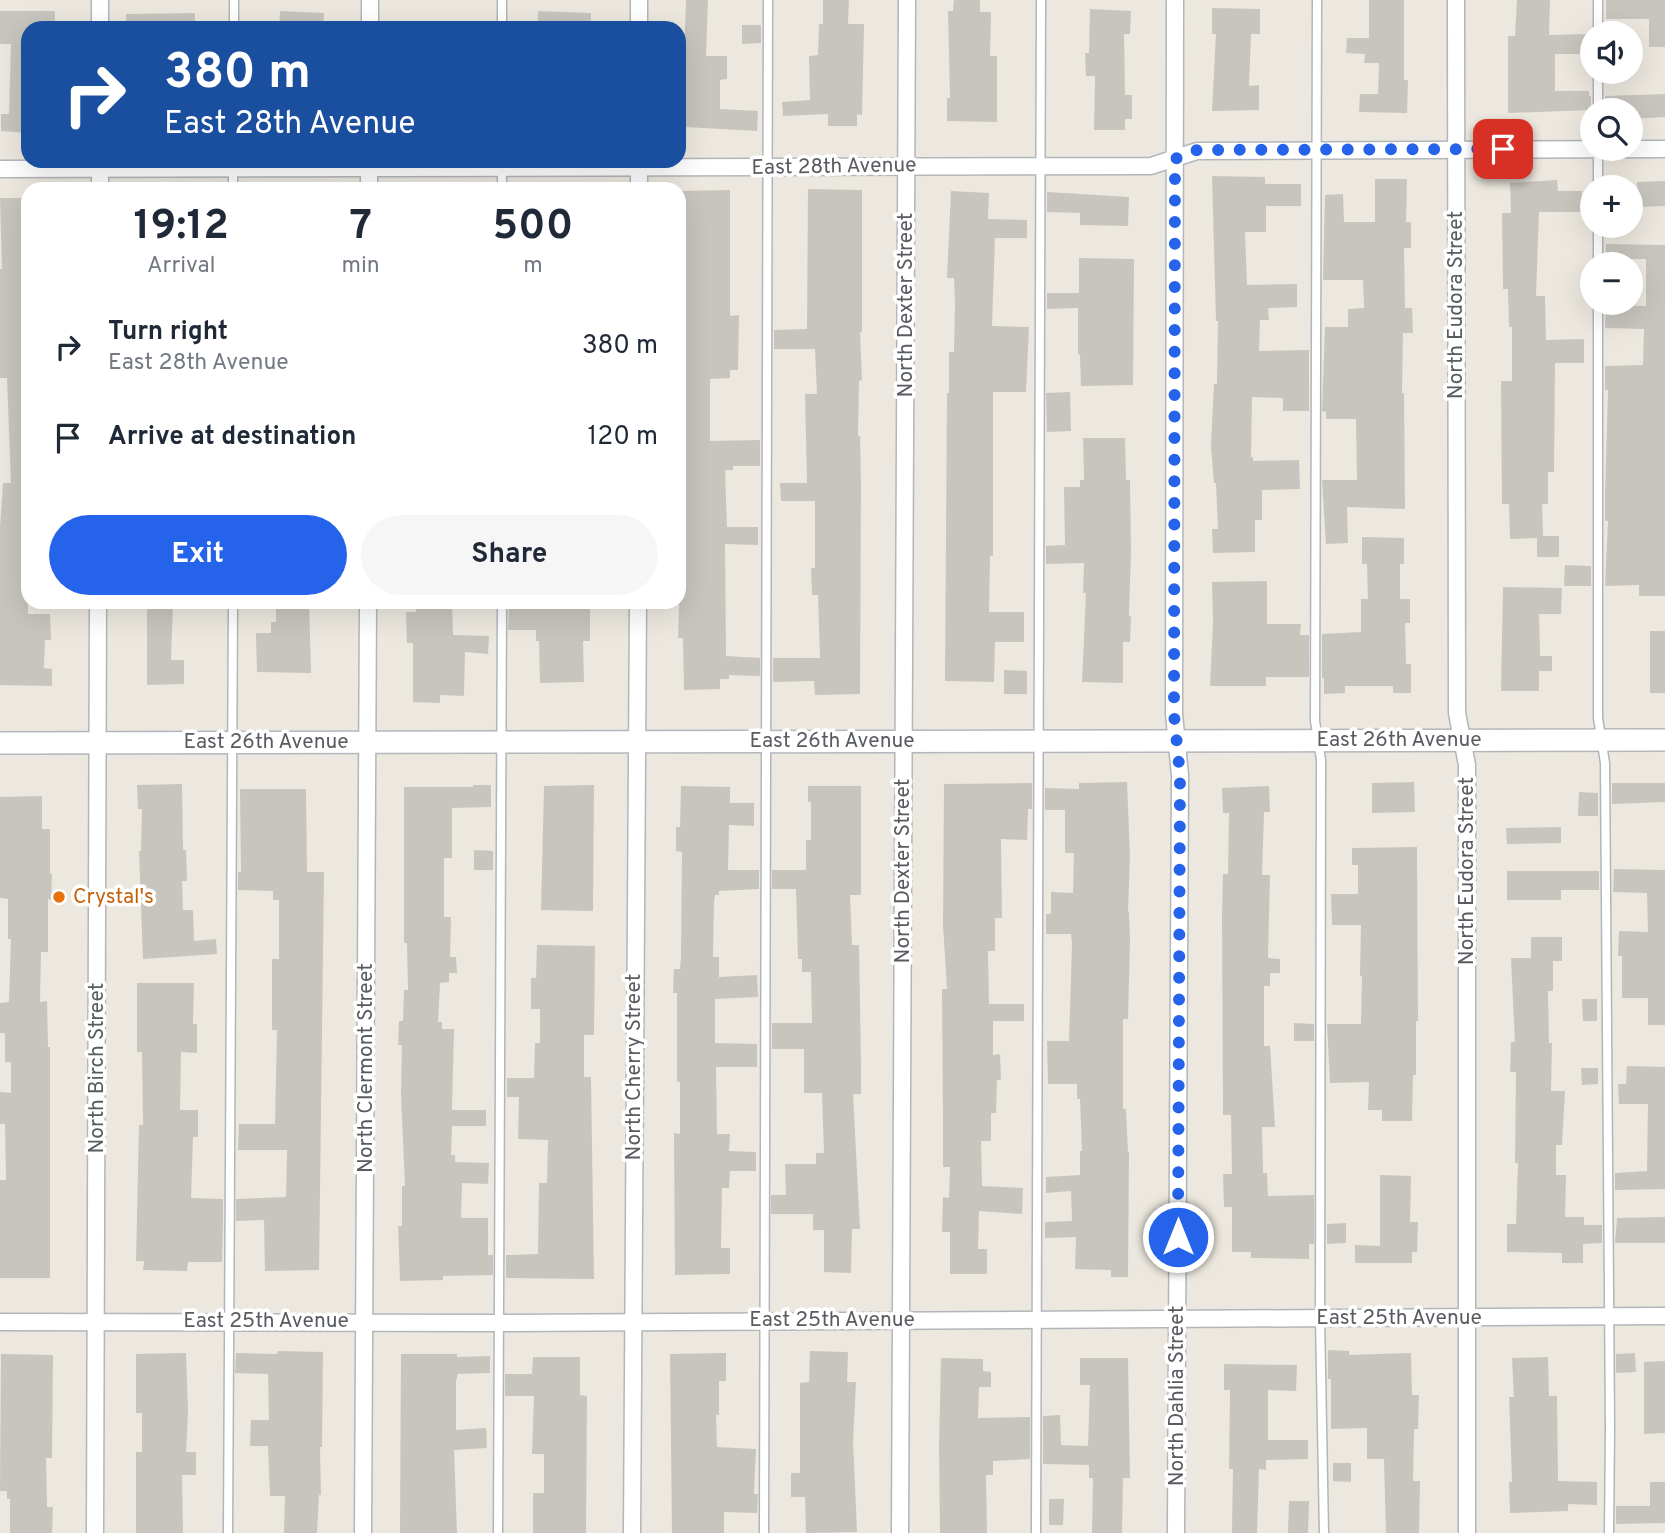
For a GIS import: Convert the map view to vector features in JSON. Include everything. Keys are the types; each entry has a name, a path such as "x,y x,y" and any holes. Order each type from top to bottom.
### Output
{"street":[{"path":"100,0 100,21"},
{"path":"370,0 370,21"},
{"path":"639,0 639,21"},
{"name":"North Dexter Street","path":"900,1533 907,0"},
{"name":"North Dahlia Street","path":"1175,0 1174,714 1180,775 1176,1533"},
{"name":"North Eudora Street","path":"1456,0 1457,713 1467,765 1467,1533"},
{"name":"East 28th Avenue","path":"686,165 768,168 1151,166 1197,150 1580,149"},
{"name":"East 28th Avenue","path":"1643,149 1665,149"},
{"name":"East 28th Avenue","path":"0,169 25,168"},
{"name":"North Birch Street","path":"95,1533 98,609"},
{"name":"North Clermont Street","path":"363,1533 368,609"},
{"name":"North Cherry Street","path":"632,1533 638,609"},
{"name":"East 26th Avenue","path":"0,743 1665,740"},
{"name":"East 25th Avenue","path":"0,1322 632,1322 1665,1316"}],"lane":[{"path":"234,0 234,21"},
{"path":"502,0 502,21"},
{"path":"764,1533 768,0"},
{"path":"1036,1533 1041,0"},
{"path":"1317,0 1315,721 1321,760 1320,1318 1324,1533"},
{"path":"1598,0 1598,21"},
{"path":"1598,315 1598,718 1605,763 1610,1317 1609,1533"},
{"path":"229,1533 233,609"},
{"path":"498,1533 502,609"}],"building":[{"path":"686,0 708,0 706,56 727,56 727,79 720,80 720,109 758,111 757,131 686,127"},
{"path":"823,0 849,0 848,24 864,24 862,115 857,114 857,126 828,126 828,114 783,116 782,102 810,100 809,56 818,55 819,24 823,24"},
{"path":"954,0 980,0 980,12 991,12 990,56 997,56 997,122 947,121 947,98 950,98 948,11 953,11"},
{"path":"1369,0 1404,0 1404,80 1408,80 1407,113 1359,112 1360,94 1378,94 1379,63 1364,63 1365,54 1346,53 1347,38 1369,38"},
{"path":"1517,0 1550,0 1549,35 1580,34 1580,54 1555,54 1555,91 1589,91 1591,98 1580,98 1580,110 1508,113 1508,36 1515,36"},
{"path":"1606,0 1665,0 1665,47 1649,47 1649,19 1606,19"},
{"path":"1212,8 1260,9 1260,34 1251,34 1249,86 1259,85 1259,110 1212,111 1216,34 1212,34"},
{"path":"1090,9 1131,11 1130,34 1124,34 1125,95 1132,95 1132,119 1125,119 1125,130 1094,130 1095,76 1086,76 1085,53 1089,53"},
{"path":"0,11 55,11 55,21 21,21 21,132 1,131 1,114 9,114 11,44 0,44"},
{"path":"280,11 324,13 323,21 279,21"},
{"path":"538,11 591,13 591,21 538,21"},
{"path":"195,13 195,21 126,21 126,14"},
{"path":"742,25 761,25 761,43 742,44"},
{"path":"1665,94 1665,117 1643,118 1643,98 1605,96"},
{"path":"1212,176 1265,177 1265,184 1301,184 1301,206 1266,206 1266,232 1245,232 1247,285 1297,284 1297,307 1268,308 1269,320 1260,320 1259,351 1309,350 1309,411 1283,411 1283,398 1252,397 1253,461 1299,460 1300,489 1262,490 1262,520 1255,520 1255,552 1213,553 1212,529 1218,529 1211,446 1214,384 1217,384 1218,321"},
{"path":"1375,179 1407,179 1406,222 1411,222 1411,248 1404,248 1405,308 1412,308 1413,333 1403,333 1405,509 1347,507 1348,543 1326,544 1322,480 1357,480 1356,419 1326,419 1326,412 1322,411 1325,327 1348,327 1348,309 1364,308 1363,280 1323,280 1325,195 1343,194 1344,222 1375,222"},
{"path":"1557,180 1558,191 1580,191 1580,212 1539,212 1536,296 1545,296 1546,340 1584,339 1584,363 1555,363 1554,472 1548,472 1548,504 1542,504 1543,536 1559,536 1559,557 1537,557 1537,538 1510,539 1509,504 1502,504 1501,381 1512,381 1512,327 1509,327 1508,289 1503,289 1502,213 1511,213 1510,183"},
{"path":"1665,181 1665,206 1643,207 1643,182"},
{"path":"808,189 862,190 862,380 859,381 858,436 861,484 860,694 815,695 814,681 773,682 773,658 820,658 818,595 812,595 811,568 815,568 815,501 781,501 780,483 807,483 805,394 817,394 815,349 774,349 774,330 807,329"},
{"path":"730,190 730,316 739,315 738,370 730,370 730,378 710,379 710,441 760,440 760,466 733,466 733,470 725,470 727,527 758,527 758,545 725,544 726,656 760,658 760,676 729,675 729,679 720,679 720,689 684,690 683,638 678,638 679,609 686,609 686,191"},
{"path":"951,191 989,193 988,219 1027,220 1027,238 995,238 992,326 1029,327 1026,392 993,392 993,556 990,556 989,612 1024,612 1024,642 995,642 994,682 945,681 947,393 949,352 954,352 955,304 954,278 947,278"},
{"path":"1047,192 1129,197 1128,226 1080,225 1080,213 1047,212"},
{"path":"0,198 21,198 21,609 28,609 28,614 50,614 51,640 45,640 44,668 52,669 52,686 0,685 0,527 3,483 11,483 7,378 0,378"},
{"path":"1606,244 1665,245 1665,596 1639,596 1639,585 1605,586 1608,390 1605,390 1605,366 1643,365 1644,329 1605,328 1606,315 1643,315 1643,306 1646,306 1646,259 1643,259 1643,252 1605,252"},
{"path":"1079,258 1134,259 1133,385 1081,386 1078,308 1047,309 1047,293 1079,293"},
{"path":"1070,392 1071,431 1047,432 1046,393"},
{"path":"1083,438 1125,438 1126,480 1130,480 1131,616 1130,642 1123,642 1123,683 1082,682 1086,593 1083,593 1084,563 1046,564 1046,546 1065,545 1064,487 1080,487 1080,480 1084,480"},
{"path":"1362,537 1404,538 1404,564 1400,564 1400,599 1410,599 1410,623 1405,623 1406,664 1411,664 1411,693 1393,693 1393,686 1345,686 1345,693 1324,694 1322,634 1361,632 1361,599 1368,599 1367,564 1362,564"},
{"path":"1565,565 1591,566 1591,586 1564,586"},
{"path":"1267,581 1267,624 1301,624 1300,635 1309,635 1309,677 1266,677 1266,686 1210,686 1212,582"},
{"path":"1503,587 1562,588 1561,614 1539,614 1540,656 1552,656 1552,671 1539,671 1539,691 1501,691"},
{"path":"147,609 173,609 171,660 184,660 184,684 147,685"},
{"path":"276,609 309,609 311,673 257,672 256,633 271,633 271,622 276,622"},
{"path":"416,609 452,609 453,635 489,636 488,654 465,652 464,696 440,695 440,703 413,702 413,643 407,643 406,612 416,612"},
{"path":"509,609 590,609 590,641 583,641 584,682 540,683 539,641 536,641 536,630 508,630"},
{"path":"1650,631 1665,631 1665,693 1650,693"},
{"path":"1004,670 1027,671 1027,694 1004,694"},
{"path":"1127,782 1130,941 1128,1019 1123,1019 1123,1109 1126,1109 1129,1152 1128,1277 1111,1277 1111,1270 1075,1269 1076,1237 1045,1238 1045,1222 1072,1221 1071,1191 1046,1193 1046,1177 1080,1175 1082,1151 1077,1084 1048,1084 1047,1041 1069,1041 1072,943 1071,934 1046,934 1046,914 1051,914 1051,892 1073,893 1074,853 1065,853 1065,810 1045,810 1045,788 1079,789 1079,783"},
{"path":"1414,782 1415,812 1372,813 1372,783"},
{"path":"1032,783 1032,809 1028,809 1027,840 1001,839 1002,918 995,918 995,951 988,951 989,1004 1024,1004 1024,1021 993,1021 993,1055 1000,1054 1001,1080 997,1080 996,1113 991,1113 991,1141 981,1141 982,1186 1023,1188 1022,1214 979,1211 978,1249 987,1249 987,1274 950,1274 950,1232 942,1232 943,1197 949,1198 950,1167 943,1167 942,989 947,989 943,924 944,784"},
{"path":"1612,783 1665,783 1665,802 1612,804"},
{"path":"182,784 183,850 186,850 187,881 182,881 183,910 193,910 194,941 216,939 217,954 143,959 139,851 142,809 138,809 137,785"},
{"path":"491,785 491,807 452,808 452,858 444,858 444,917 451,917 450,957 456,957 457,973 449,973 449,982 440,983 438,1022 442,1022 442,1029 454,1029 452,1110 486,1110 486,1126 452,1126 451,1155 455,1155 455,1162 489,1163 488,1184 462,1183 461,1218 488,1218 488,1255 493,1255 493,1275 443,1276 443,1280 400,1281 398,1226 402,1226 402,1186 405,1186 402,1045 398,1045 399,1021 403,1021 404,990 408,990 407,943 404,943 404,787"},
{"path":"594,785 593,911 541,910 544,786"},
{"path":"681,786 730,787 730,803 754,803 754,826 729,825 728,870 759,870 759,889 719,891 714,902 713,957 719,957 719,977 757,975 758,997 715,999 715,1043 757,1044 757,1067 716,1067 717,1134 730,1134 729,1151 756,1152 756,1171 730,1171 729,1188 722,1188 721,1248 730,1248 730,1274 675,1275 674,1133 680,1134 680,1082 677,1082 677,993 673,993 674,969 680,969 681,956 682,852 676,851 676,827 680,827"},
{"path":"808,786 861,786 861,895 850,895 852,945 859,945 861,1066 861,1094 853,1094 860,1229 852,1229 851,1273 824,1272 824,1230 813,1230 813,1214 771,1214 771,1195 786,1195 785,1164 816,1164 816,1153 824,1153 822,1093 804,1093 804,1049 772,1049 772,1023 812,1023 811,972 802,972 802,959 798,959 796,889 772,889 772,870 806,870 806,840 811,840 811,802 808,802"},
{"path":"1269,786 1270,812 1264,812 1262,875 1270,875 1268,958 1280,959 1280,973 1270,973 1270,986 1264,986 1264,1046 1270,1046 1275,1127 1262,1127 1263,1173 1267,1173 1268,1196 1314,1195 1314,1244 1309,1244 1309,1259 1251,1258 1251,1252 1232,1252 1232,1207 1224,1207 1223,1174 1232,1174 1231,1115 1223,1115 1222,915 1223,874 1228,874 1229,813 1223,813 1222,788"},
{"path":"240,789 306,789 307,872 324,872 319,1270 265,1271 264,1220 236,1221 236,1199 286,1197 287,1150 238,1150 239,1124 275,1124 277,1030 272,1030 272,959 279,959 279,900 273,900 273,891 238,890 238,872 241,872"},
{"path":"1579,792 1598,793 1598,816 1578,816"},
{"path":"42,796 42,829 50,829 52,874 51,900 48,899 48,952 41,952 40,1002 47,1001 50,1047 50,1278 0,1278 0,1180 6,1180 5,1124 0,1124 0,1092 11,1093 11,1062 5,1062 5,1033 0,1033 0,1003 9,1002 11,939 8,939 8,899 0,898 0,797"},
{"path":"1561,827 1561,843 1507,844 1506,828"},
{"path":"1417,847 1418,1021 1412,1121 1382,1121 1382,1110 1368,1110 1369,1082 1330,1083 1327,1024 1361,1024 1362,976 1361,925 1332,925 1331,894 1358,894 1358,865 1352,865 1352,848"},
{"path":"474,850 493,851 493,870 474,870"},
{"path":"1614,869 1665,870 1665,1025 1648,1025 1648,998 1622,998 1622,956 1618,956 1619,931 1648,932 1647,893 1613,892"},
{"path":"1507,871 1599,871 1599,890 1561,890 1561,900 1507,900"},
{"path":"1531,937 1562,937 1562,961 1553,961 1553,991 1548,991 1549,1043 1552,1043 1551,1091 1565,1091 1562,1145 1556,1145 1556,1175 1566,1175 1565,1217 1584,1217 1584,1225 1602,1225 1602,1243 1583,1244 1583,1263 1562,1263 1562,1253 1507,1252 1507,1224 1516,1224 1518,1163 1515,1163 1516,1072 1510,1072 1511,1042 1515,1042 1511,958 1531,958"},
{"path":"537,945 595,946 594,1035 584,1035 584,1077 591,1077 594,1279 506,1278 506,1255 538,1254 539,1183 547,1183 548,1140 518,1139 519,1097 507,1097 507,1078 534,1078 535,1043 540,1043 540,1009 531,1009 531,978 536,978"},
{"path":"137,983 194,983 193,1024 197,1024 197,1053 181,1052 180,1110 198,1110 198,1137 193,1137 191,1198 223,1199 223,1221 222,1262 188,1262 187,1271 143,1270 144,1261 136,1261 139,1125 143,1125 142,1052 137,1052"},
{"path":"1582,999 1597,999 1597,1021 1583,1021"},
{"path":"1294,1023 1314,1024 1314,1041 1294,1041"},
{"path":"1627,1066 1665,1067 1665,1189 1615,1190 1615,1173 1647,1171 1648,1104 1619,1104 1618,1084 1626,1084"},
{"path":"1581,1068 1598,1068 1598,1084 1582,1085"},
{"path":"1380,1175 1411,1176 1410,1222 1418,1222 1417,1252 1412,1252 1412,1263 1355,1263 1355,1245 1380,1246"},
{"path":"1665,1217 1665,1243 1615,1243 1617,1218"},
{"path":"1346,1223 1346,1243 1327,1244 1327,1224"},
{"path":"1328,1350 1349,1351 1349,1355 1411,1353 1412,1395 1419,1395 1418,1429 1414,1429 1413,1481 1420,1481 1419,1533 1386,1533 1384,1459 1367,1459 1367,1428 1331,1429"},
{"path":"278,1351 323,1352 321,1495 317,1533 284,1533 285,1496 270,1496 268,1446 250,1446 251,1420 269,1420 268,1374 235,1373 236,1353 277,1354"},
{"path":"810,1351 848,1352 847,1382 856,1382 853,1441 857,1532 806,1533 805,1497 791,1497 791,1473 800,1473 800,1383 809,1382"},
{"path":"186,1353 186,1452 196,1452 196,1475 182,1475 183,1533 136,1533 136,1452 142,1452 142,1413 136,1413 136,1354"},
{"path":"726,1353 726,1381 719,1381 717,1447 756,1449 754,1494 758,1494 757,1513 724,1512 724,1533 672,1533 670,1354"},
{"path":"1635,1353 1636,1372 1616,1373 1616,1354"},
{"path":"1,1354 53,1355 52,1458 46,1458 47,1507 53,1507 52,1533 10,1533 10,1499 7,1499 7,1491 0,1491"},
{"path":"401,1354 490,1356 490,1373 458,1374 456,1381 456,1430 486,1428 487,1448 454,1450 457,1533 400,1533"},
{"path":"533,1357 580,1357 580,1395 587,1396 586,1533 533,1533 533,1493 544,1493 544,1454 532,1454 534,1396 505,1396 505,1374 532,1374"},
{"path":"1548,1357 1549,1396 1557,1396 1558,1481 1597,1482 1597,1505 1568,1504 1568,1511 1510,1513 1509,1482 1512,1482 1509,1397 1514,1397 1512,1358"},
{"path":"941,1358 983,1359 983,1371 991,1372 991,1387 979,1387 978,1418 1030,1417 1030,1459 993,1461 993,1475 986,1475 987,1533 940,1533"},
{"path":"1080,1358 1128,1358 1130,1478 1123,1478 1122,1533 1092,1533 1093,1478 1089,1478 1089,1465 1043,1464 1043,1416 1060,1415 1061,1445 1088,1446 1090,1385 1080,1385"},
{"path":"1665,1361 1665,1433 1644,1434 1644,1362"},
{"path":"1224,1364 1297,1365 1296,1391 1268,1390 1268,1440 1308,1440 1308,1459 1266,1460 1266,1470 1259,1469 1257,1533 1232,1533 1233,1469 1229,1469 1230,1390 1224,1390"},
{"path":"1333,1463 1351,1463 1351,1482 1333,1481"},
{"path":"1650,1482 1665,1482 1665,1523 1616,1524 1616,1506 1650,1506"},
{"path":"1049,1499 1064,1499 1063,1525 1049,1525"},
{"path":"1289,1501 1309,1501 1308,1533 1288,1533"}],"place":[{"name":"Crystal's","path":"59,897"}],"route":[{"path":"1178,1237 1180,775 1174,714 1175,159 1197,150 1503,149"}]}
